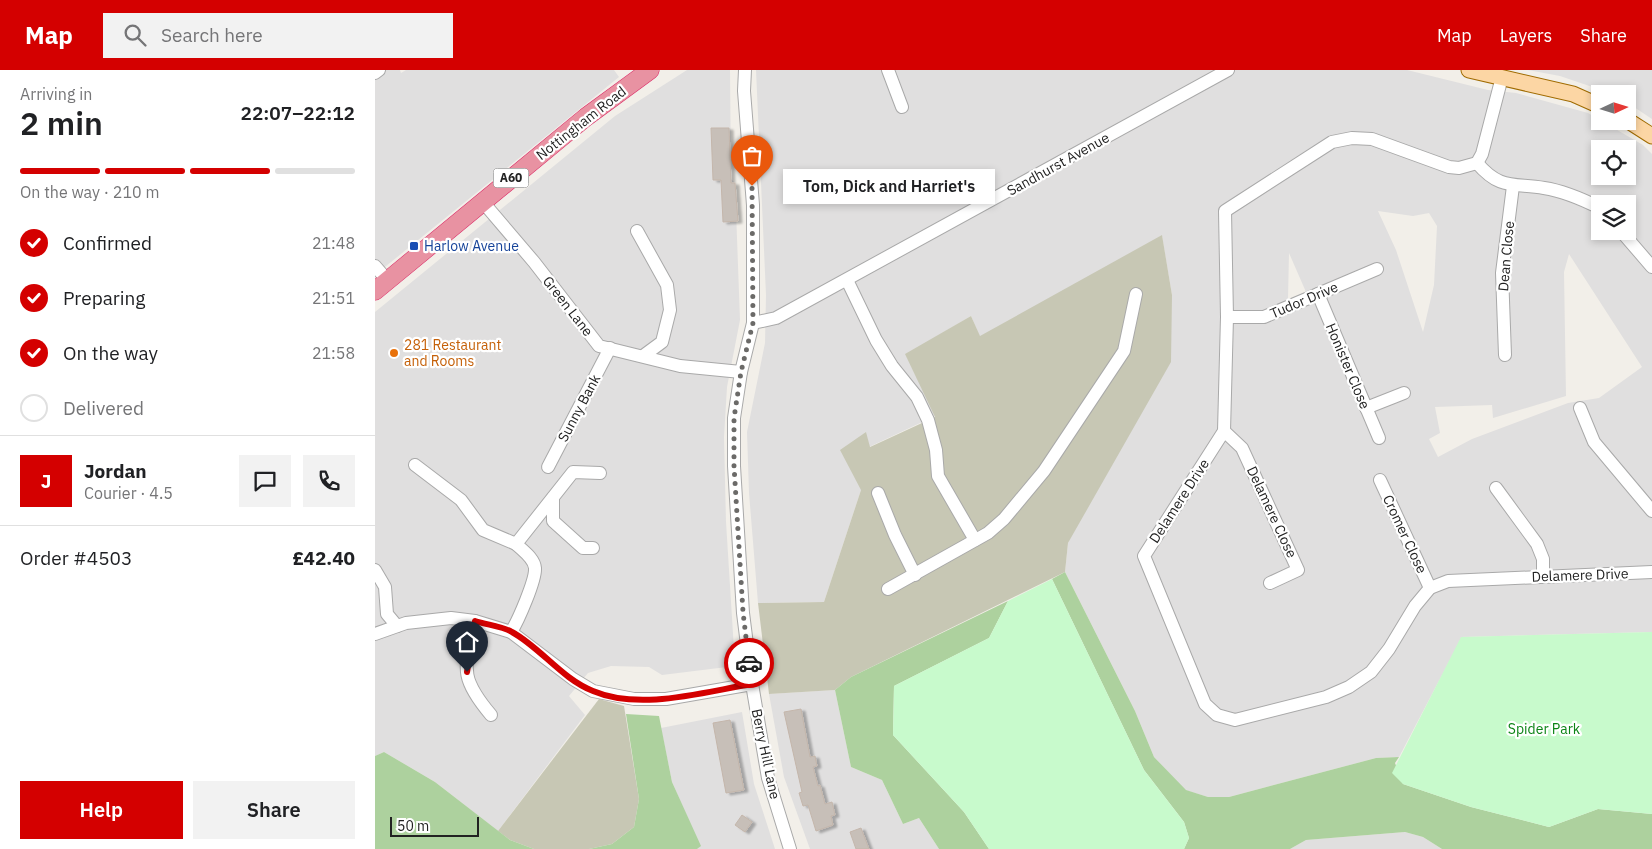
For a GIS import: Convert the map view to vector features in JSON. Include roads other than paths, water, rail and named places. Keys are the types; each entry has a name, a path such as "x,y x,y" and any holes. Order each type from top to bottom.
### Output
{"highway":[{"name":"Nottingham Road","path":"381,286 586,117 650,70"}],"main road":[{"path":"1469,70 1573,94 1591,102"},
{"path":"1636,126 1652,136"}],"street":[{"path":"375,73 379,70"},
{"name":"Berry Hill Lane","path":"738,70 744,91"},
{"name":"Berry Hill Lane","path":"745,70 744,91 753,205 753,323 741,372 734,418 734,466 743,612 752,684 768,778 790,849"},
{"path":"888,70 902,107"},
{"name":"Sandhurst Avenue","path":"753,323 776,318 1228,70"},
{"path":"1224,431 1227,317 1225,212 1333,142 1352,138 1372,139 1449,167 1459,168 1477,163 1482,154 1502,77"},
{"path":"1477,163 1485,173 1499,181 1513,186 1544,188 1569,194 1591,204"},
{"name":"Dean Close","path":"1505,355 1501,273 1513,186"},
{"name":"Green Lane","path":"482,201 534,262 599,346 679,366 741,372"},
{"path":"637,232 667,285 670,310 662,342 643,356"},
{"path":"1629,240 1652,267"},
{"path":"375,266 381,286"},
{"name":"Tudor Drive","path":"1227,317 1264,317 1377,269"},
{"path":"847,280 876,340 892,366 917,397 928,420 936,450 939,476 975,540"},
{"path":"887,589 988,533 1004,519 1044,471 1124,351 1136,294"},
{"name":"Honister Close","path":"1318,294 1379,438"},
{"name":"Sunny Bank","path":"548,467 610,348"},
{"path":"1366,408 1404,393"},
{"path":"1580,408 1594,442 1652,511"},
{"name":"Delamere Close","path":"1224,431 1242,448 1298,570 1270,583"},
{"name":"Delamere Drive","path":"1224,431 1144,556 1205,704 1217,715 1235,720 1327,697 1349,687 1371,672 1389,649 1415,606 1430,588 1449,581 1652,572"},
{"path":"415,465 461,500 483,530 516,544 531,558 535,569 519,617 511,632"},
{"path":"516,544 573,472 600,473"},
{"name":"Cromer Close","path":"1380,480 1430,588"},
{"path":"1497,488 1537,544 1543,560 1543,576"},
{"path":"878,492 895,535 915,575"},
{"path":"553,498 553,521 583,548 593,548"},
{"path":"375,570 385,587 387,614 397,626"},
{"path":"375,634 406,623 451,618 475,621 511,632 573,679 593,691 634,699 666,699 752,684"},
{"path":"475,621 467,672 469,686 491,715"}],"place":[{"name":"Tom, Dick and Harriet's","path":"752,186"},
{"name":"Harlow Avenue","path":"414,246"},
{"name":"281 Restaurant and Rooms","path":"394,353"}],"park label":[{"name":"Spider Park","path":"1544,729"}]}
